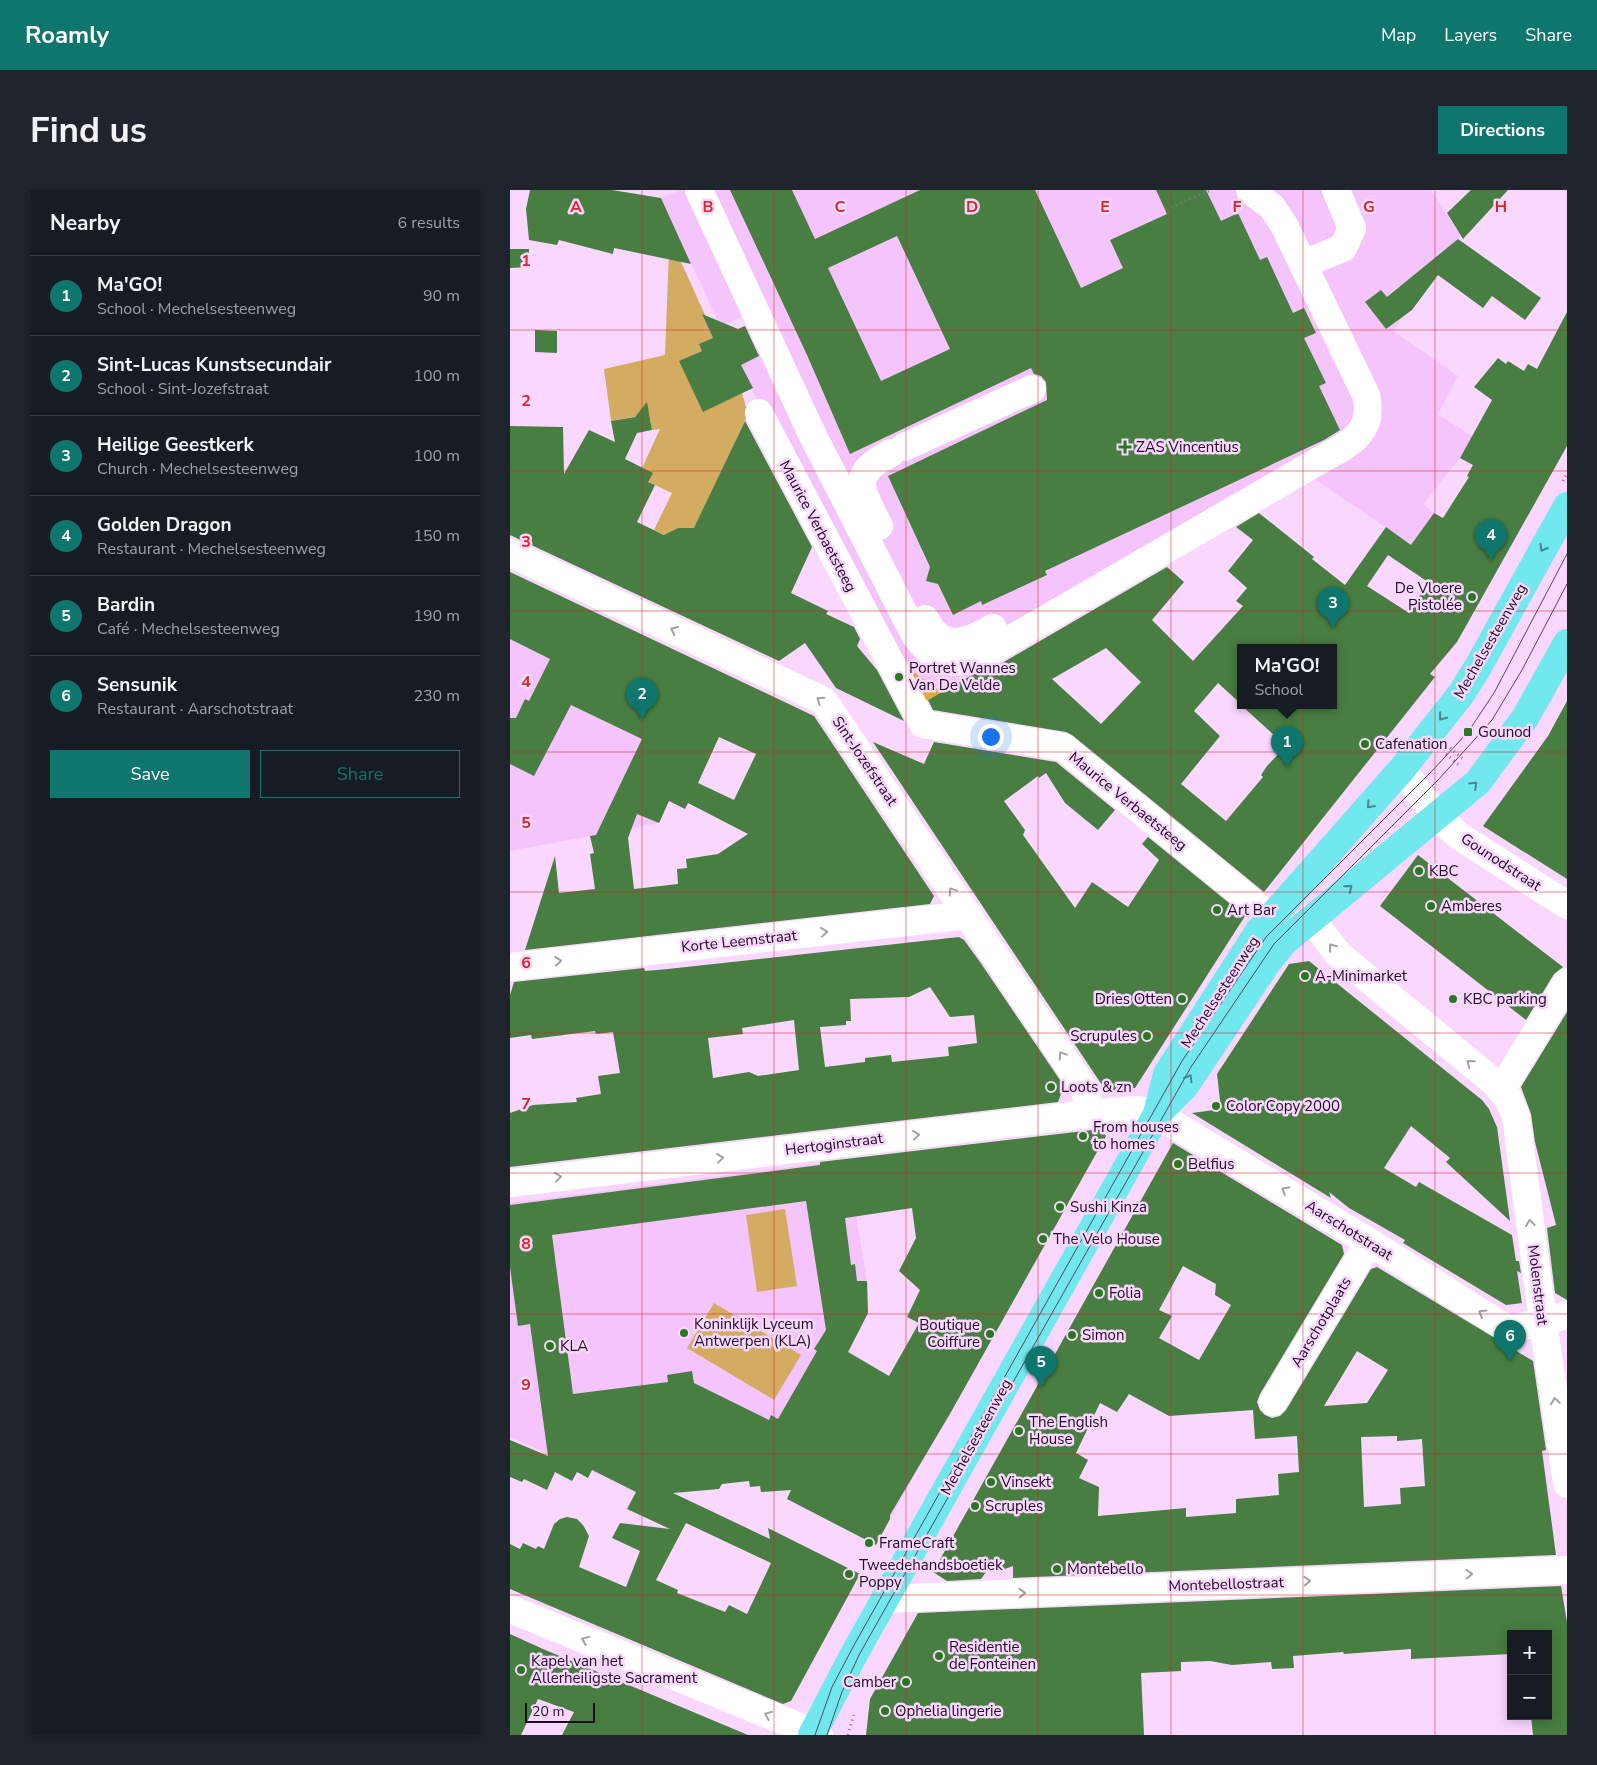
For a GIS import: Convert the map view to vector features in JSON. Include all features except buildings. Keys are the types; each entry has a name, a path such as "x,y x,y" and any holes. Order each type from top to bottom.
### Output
{"main road":[{"name":"Mechelsesteenweg","path":"1157,1114 1167,1074 1270,917 1402,769 1461,694 1478,667 1567,506"},
{"name":"Mechelsesteenweg","path":"820,1735 853,1656 1157,1114 1184,1086 1278,948 1438,817 1480,779 1525,718 1567,643"}],"street":[{"path":"688,190 801,432 792,438"},
{"path":"703,199 792,438 916,635 932,654 954,662 978,658 1315,463 1352,440 1366,424 1369,414 1366,395 1303,264 1278,214 1250,190"},
{"path":"1303,264 1343,248 1352,228 1336,190"},
{"path":"703,199 746,248 795,355"},
{"path":"1032,389 875,461 866,469 862,478 862,488 927,623 941,637 951,642 961,643 972,640 1013,617 1097,588"},
{"path":"759,413 792,438"},
{"name":"Maurice Verbaetsteeg","path":"792,438 923,724 1062,747 1270,917"},
{"name":"Sint-Jozefstraat","path":"510,553 824,701 1086,1091 1088,1114"},
{"path":"1402,769 1438,817"},
{"name":"Gounodstraat","path":"1438,817 1459,836 1567,905"},
{"name":"Korte Leemstraat","path":"510,967 969,916"},
{"name":"Molenstraat","path":"1312,920 1338,954 1502,1089 1516,1116 1555,1318 1567,1484"},
{"path":"1502,1089 1567,982"},
{"name":"Hertoginstraat","path":"510,1183 1088,1114 1134,1110 1157,1114"},
{"name":"Aarschotstraat","path":"1157,1114 1370,1242 1509,1330 1555,1318"},
{"name":"Aarschotplaats","path":"1273,1402 1370,1242"},
{"name":"Montebellostraat","path":"886,1599 1567,1570"},
{"path":"510,1609 820,1735"}],"path":[{"path":"1168,213 1166,209 1211,190"},
{"path":"1429,734 1480,779"},
{"path":"1429,734 1480,779"},
{"path":"848,1735 856,1705"}],"shaded area":[{"name":"ZAS Vincentius","path":"681,190 1431,190 1461,237 1397,289 1414,300 1393,331 1458,376 1438,414 1473,437 1460,458 1423,504 1434,513 1424,527 1425,554 1304,472 1162,562 920,704 739,366 759,355 742,317 720,326 661,198"},
{"path":"669,251 676,251 706,317 704,319 713,338 702,351 680,361 703,411 742,393 748,414 693,532 678,528 665,535 654,530 672,493 638,477 660,429 652,430 649,412 646,410 640,411 638,416 611,421 604,369 665,355"},
{"path":"510,601 719,737 685,809 669,801 659,823 510,851"},
{"path":"897,661 943,692 920,704"},
{"name":"Koninklijk Lyceum Antwerpen (KLA)","path":"847,1160 867,1281 868,1313 849,1352 950,1412 885,1527 739,1454 551,1455 510,1437 510,1203"},
{"path":"785,1209 797,1286 757,1292 746,1215"},
{"path":"714,1303 801,1355 774,1400 687,1348"}],"tram line":[{"path":"815,1735 832,1687 853,1647 1182,1061 1266,937 1432,771 1468,732 1494,693 1567,554"},
{"path":"827,1735 842,1692 859,1655 1191,1067 1274,944 1439,779 1492,720 1522,670 1567,584"}],"place":[{"name":"ZAS Vincentius","path":"1125,447"},
{"name":"Golden Dragon","path":"1491,560"},
{"name":"De Vloere Pistolée","path":"1472,597"},
{"name":"Heilige Geestkerk","path":"1333,628"},
{"name":"Portret Wannes Van De Velde","path":"899,677"},
{"name":"Sint-Lucas Kunstsecundair","path":"642,719"},
{"name":"Gounod","path":"1468,732"},
{"name":"Cafenation","path":"1365,744"},
{"name":"Ma'GO!","path":"1287,767"},
{"name":"KBC","path":"1419,871"},
{"name":"Amberes","path":"1431,906"},
{"name":"Art Bar","path":"1217,910"},
{"name":"A-Minimarket","path":"1305,976"},
{"name":"Dries Otten","path":"1182,999"},
{"name":"KBC parking","path":"1453,999"},
{"name":"Scrupules","path":"1147,1036"},
{"name":"Loots & zn","path":"1051,1087"},
{"name":"Color Copy 2000","path":"1216,1106"},
{"name":"From houses to homes","path":"1083,1136"},
{"name":"Belfius","path":"1178,1164"},
{"name":"Sushi Kinza","path":"1060,1207"},
{"name":"The Velo House","path":"1043,1239"},
{"name":"Folia","path":"1099,1293"},
{"name":"Koninklijk Lyceum Antwerpen (KLA)","path":"684,1333"},
{"name":"Boutique Coiffure","path":"990,1334"},
{"name":"Simon","path":"1072,1335"},
{"name":"KLA","path":"550,1346"},
{"name":"Sensunik","path":"1510,1361"},
{"name":"Bardin","path":"1041,1387"},
{"name":"The English House","path":"1019,1431"},
{"name":"Vinsekt","path":"991,1482"},
{"name":"Scruples","path":"975,1506"},
{"name":"FrameCraft","path":"869,1543"},
{"name":"Montebello","path":"1057,1569"},
{"name":"Tweedehandsboetiek Poppy","path":"849,1574"},
{"name":"Residentie de Fonteinen","path":"939,1656"},
{"name":"Kapel van het Allerheiligste Sacrament","path":"521,1670"},
{"name":"Camber","path":"906,1682"},
{"name":"Ophelia lingerie","path":"885,1711"}]}
